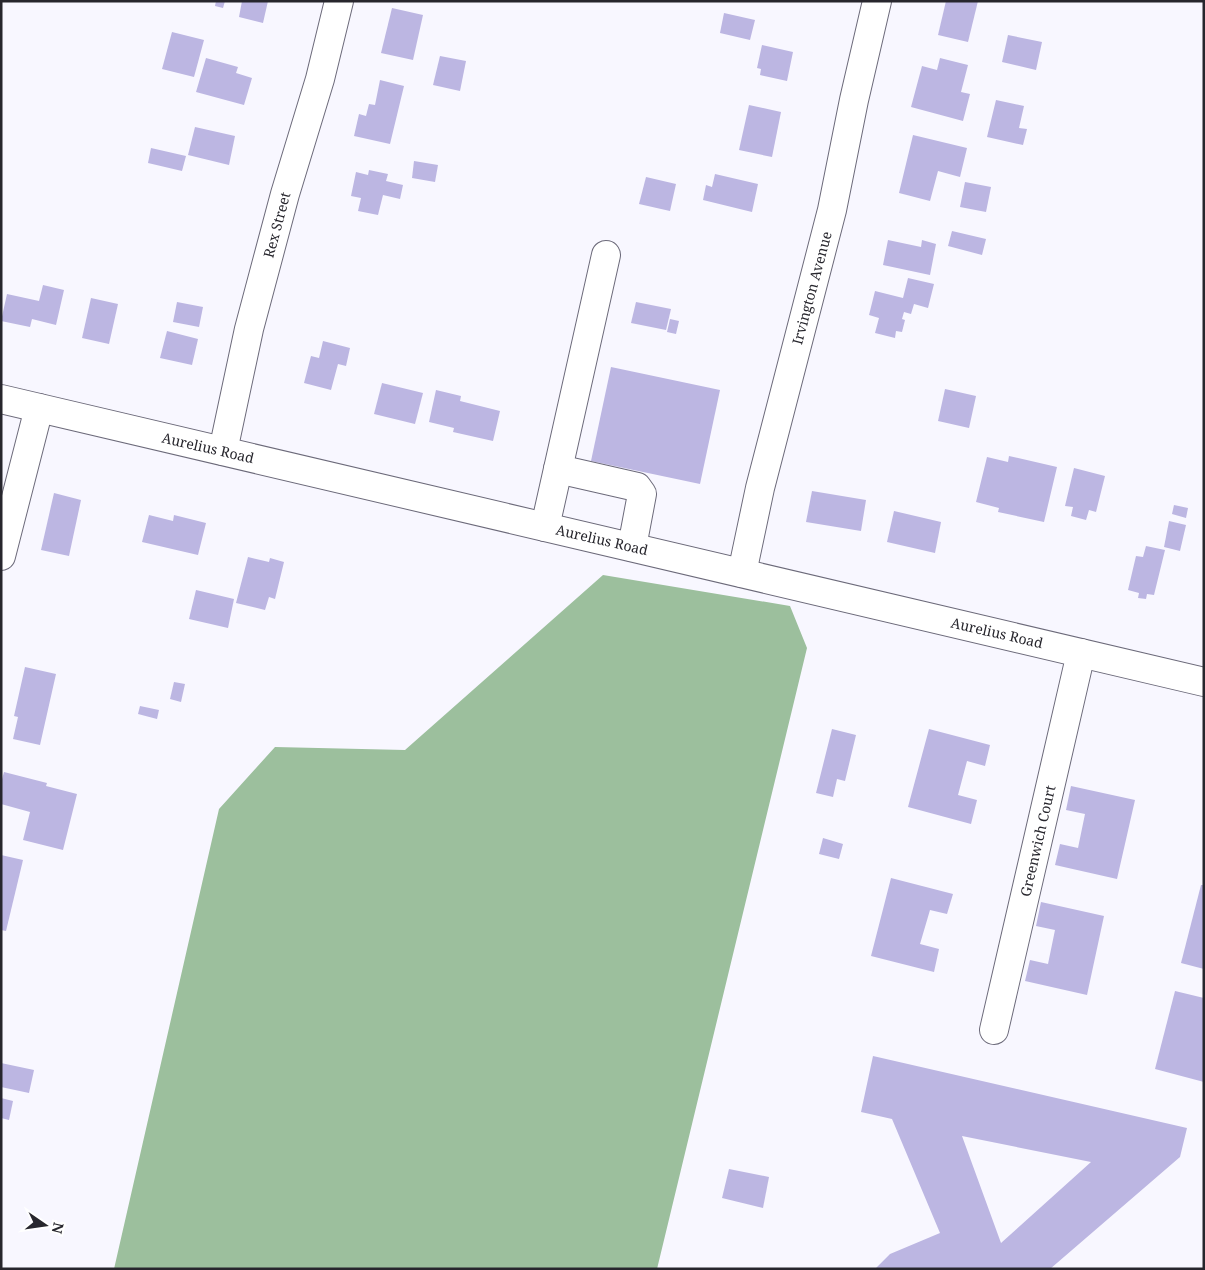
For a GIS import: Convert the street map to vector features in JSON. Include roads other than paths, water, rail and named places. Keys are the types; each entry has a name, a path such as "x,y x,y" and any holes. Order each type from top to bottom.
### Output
{"street":[{"name":"Rex Street","path":"223,451 249,329 284,194 320,79 339,1"},
{"name":"Irvington Avenue","path":"742,573 760,488 832,210 854,100 877,1"},
{"path":"545,527 606,256"},
{"name":"Aurelius Road","path":"1,399 1204,682"},
{"path":"1,556 39,408"},
{"path":"558,469 637,487 642,494 632,547"},
{"name":"Greenwich Court","path":"994,1030 1081,653"}]}
